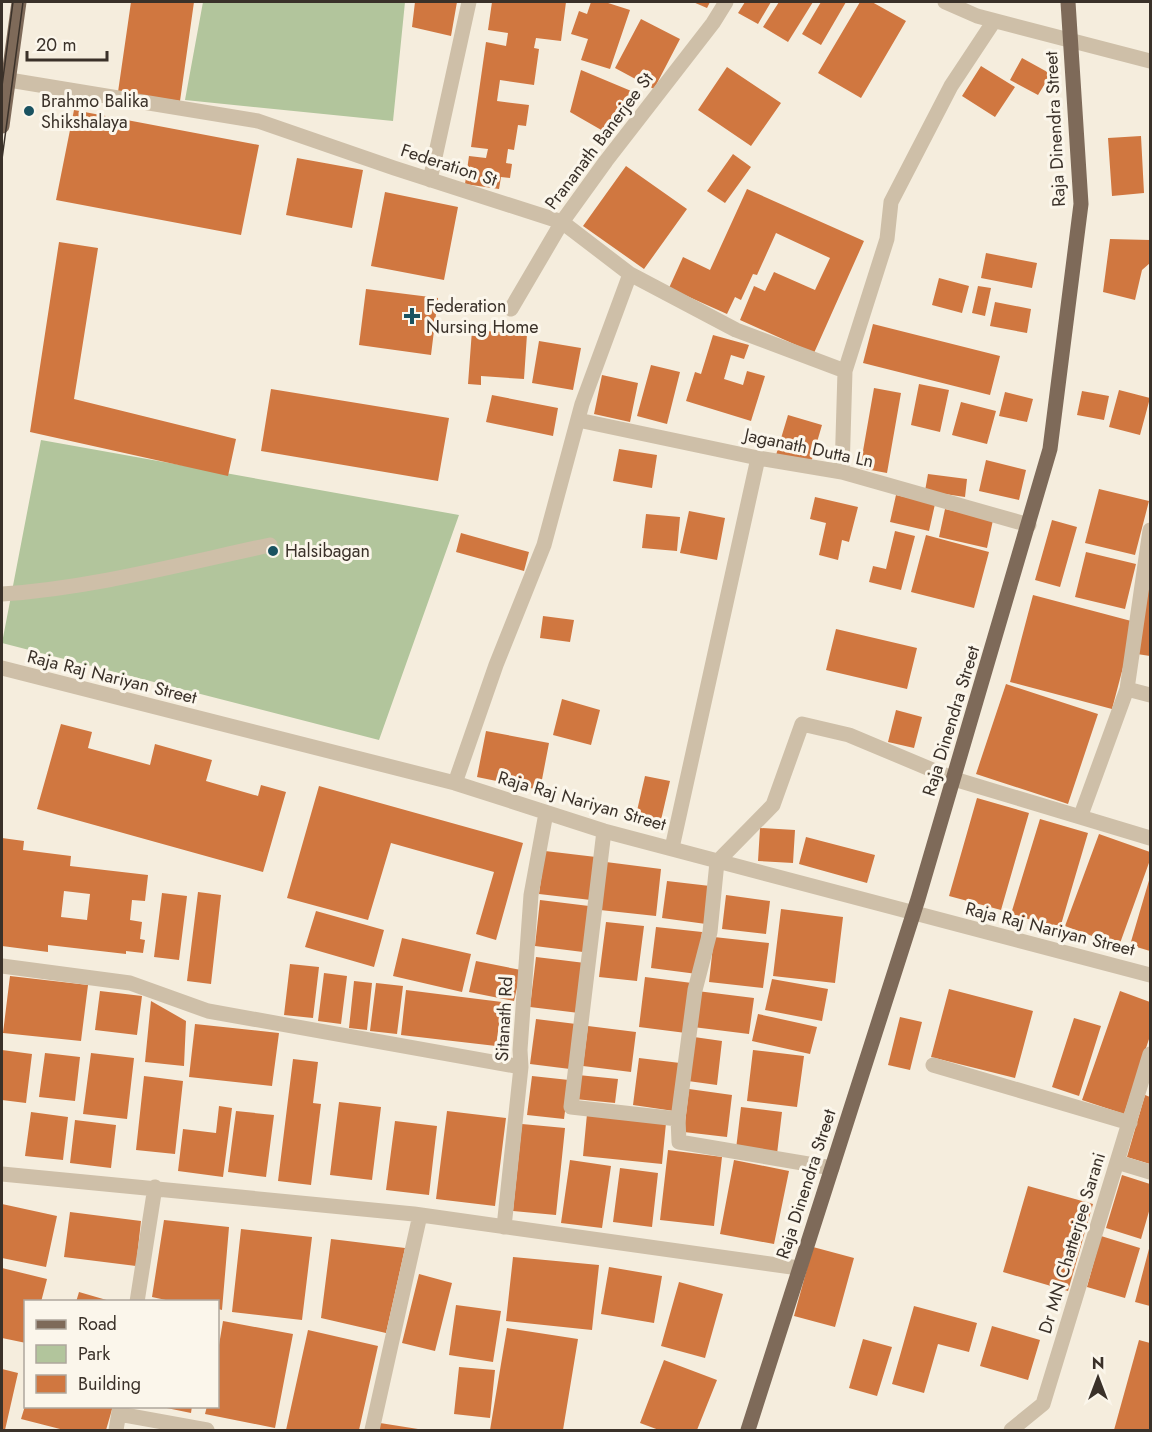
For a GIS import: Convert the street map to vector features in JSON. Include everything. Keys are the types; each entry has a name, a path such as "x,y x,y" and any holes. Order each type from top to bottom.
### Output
{"main road":[{"path":"2,126 19,2"},
{"name":"Raja Dinendra Street","path":"748,1431 913,914 1050,449 1080,204 1068,2"}],"street":[{"path":"430,180 469,2"},
{"name":"Prananath Banerjee St","path":"511,309 562,222 606,161 713,23 726,2"},
{"path":"945,2 994,21 1150,61"},
{"path":"842,472 845,371 887,239 891,202 951,86 994,21"},
{"name":"Federation St","path":"9,80 258,121 562,222 630,274 736,330 845,371"},
{"path":"455,783 496,665 544,545 578,420 630,274"},
{"name":"Jaganath Dutta Ln","path":"578,420 758,458 842,472 1029,525"},
{"path":"672,848 758,458"},
{"path":"1080,814 1127,689 1150,530"},
{"path":"2,594 40,591 93,582 270,545"},
{"name":"Raja Raj Nariyan Street","path":"2,668 455,783 604,831 1150,975"},
{"path":"1127,689 1150,695"},
{"path":"832,1168 679,1142 678,1119 695,990 710,932 717,862 773,805 802,724 849,735 954,779 1080,814 1150,838"},
{"name":"Sitanath Rd","path":"504,1227 521,1067 520,1050 531,895 546,813"},
{"path":"604,831 571,1107 678,1119"},
{"path":"2,966 130,983 208,1011 521,1067"},
{"name":"Dr MN Chatterjee Sarani","path":"1011,1431 1043,1404 1150,1054"},
{"path":"933,1065 1130,1123"},
{"path":"1117,1162 1150,1172"},
{"path":"2,1174 155,1187 192,1194 420,1215 799,1268"},
{"path":"137,1300 155,1187"},
{"path":"372,1431 420,1215"},
{"path":"116,1431 119,1410 207,1431"}],"green space":[{"path":"203,2 405,2 393,121 185,100"},
{"path":"41,440 459,515 379,740 2,643"}],"building":[{"path":"131,2 194,2 180,101 118,92"},
{"path":"415,2 457,2 451,36 412,27"},
{"path":"492,2 566,2 561,41 536,38 534,48 539,49 534,85 500,80 497,101 529,105 526,126 518,125 514,150 508,149 506,163 512,164 510,178 501,177 499,189 465,184 469,156 486,158 488,149 471,147 486,42 506,46 508,33 488,30"},
{"path":"591,2 605,2 630,10 610,69 581,60 588,39 571,34 579,11 587,14"},
{"path":"693,2 710,2 707,8"},
{"path":"745,2 771,2 758,24 738,13"},
{"path":"779,2 813,2 788,42 763,27"},
{"path":"821,2 846,2 821,45 802,34"},
{"path":"860,2 872,2 906,21 861,98 818,73"},
{"path":"641,19 680,39 654,89 615,68"},
{"path":"1022,58 1051,74 1038,95 1010,80"},
{"path":"981,66 1015,87 995,117 962,96"},
{"path":"727,67 781,103 751,146 698,110"},
{"path":"581,70 636,93 610,135 570,112"},
{"path":"74,110 259,145 241,235 56,200"},
{"path":"1141,136 1144,193 1112,196 1108,138"},
{"path":"733,154 751,167 725,203 707,191"},
{"path":"297,158 363,170 352,228 286,215"},
{"path":"626,166 687,209 644,269 583,226"},
{"path":"747,189 864,241 814,353 740,320 754,286 765,291 774,272 815,290 830,258 776,233 757,275 753,274 741,300 735,297 727,314 669,288 683,257 710,270"},
{"path":"385,192 458,207 444,280 371,266"},
{"path":"1110,239 1150,240 1150,263 1142,270 1135,300 1103,292"},
{"path":"59,242 98,248 74,399 236,439 228,476 30,432"},
{"path":"986,253 1037,263 1032,288 981,278"},
{"path":"939,278 969,286 962,313 932,305"},
{"path":"978,286 991,288 985,316 972,313"},
{"path":"366,289 438,298 431,355 359,345"},
{"path":"995,302 1031,309 1027,333 990,326"},
{"path":"873,324 1000,356 990,395 863,363"},
{"path":"472,330 527,334 524,379 481,376 481,385 468,384"},
{"path":"713,335 749,345 744,359 731,355 724,379 743,385 747,371 765,376 751,421 686,401 695,372 701,374"},
{"path":"539,341 581,348 573,390 532,383"},
{"path":"651,365 680,372 667,424 637,416"},
{"path":"602,375 638,383 630,422 594,414"},
{"path":"919,384 949,390 940,432 911,425"},
{"path":"874,388 901,393 887,473 860,468"},
{"path":"271,389 449,418 438,481 261,451"},
{"path":"1119,390 1150,398 1140,435 1109,427"},
{"path":"1082,391 1109,396 1104,420 1077,415"},
{"path":"1005,392 1033,399 1027,422 999,416"},
{"path":"492,395 558,408 553,436 486,422"},
{"path":"961,402 996,411 987,444 952,435"},
{"path":"788,415 822,425 810,466 776,455"},
{"path":"619,449 657,455 652,488 613,481"},
{"path":"986,460 1026,470 1019,500 979,491"},
{"path":"928,474 967,479 965,497 925,491"},
{"path":"1099,489 1149,501 1135,555 1085,543"},
{"path":"896,495 935,504 929,531 890,522"},
{"path":"815,497 858,507 849,542 842,540 838,560 819,555 826,523 810,519"},
{"path":"945,509 993,520 987,548 939,537"},
{"path":"689,511 725,518 717,560 680,553"},
{"path":"646,514 680,517 677,551 642,548"},
{"path":"1052,520 1077,527 1060,587 1035,580"},
{"path":"895,531 915,536 901,590 869,582 873,566 886,569"},
{"path":"461,533 529,552 524,571 456,552"},
{"path":"926,535 989,552 974,608 911,592"},
{"path":"1086,552 1136,564 1125,609 1075,597"},
{"path":"1150,579 1150,656 1137,654"},
{"path":"1033,595 1135,622 1112,709 1010,682"},
{"path":"543,616 574,620 570,642 540,638"},
{"path":"836,629 917,648 907,689 826,670"},
{"path":"1006,684 1098,714 1068,804 976,774"},
{"path":"562,699 600,710 591,745 553,735"},
{"path":"896,710 922,717 914,748 888,742"},
{"path":"61,724 92,732 88,748 150,765 155,744 212,760 206,781 258,796 261,785 286,792 263,872 37,809"},
{"path":"486,731 549,743 540,790 477,777"},
{"path":"645,776 670,781 661,820 636,815"},
{"path":"319,786 523,843 496,940 476,934 494,872 391,843 368,920 287,898"},
{"path":"977,798 1029,813 1001,910 949,896"},
{"path":"1040,819 1088,833 1060,928 1011,914"},
{"path":"760,828 795,830 793,863 758,861"},
{"path":"1099,834 1150,852 1150,860 1119,946 1065,926"},
{"path":"806,837 875,855 867,883 799,864"},
{"path":"2,838 24,841 23,850 71,856 70,866 148,875 145,901 132,900 130,920 142,922 140,939 145,940 143,953 126,951 126,954 48,945 48,952 2,946","holes":["64,891 90,894 87,920 61,917"]},
{"path":"545,851 596,857 591,900 539,894"},
{"path":"606,862 661,869 656,916 600,910"},
{"path":"1150,877 1150,951 1130,945"},
{"path":"667,881 710,886 706,924 662,918"},
{"path":"198,892 221,895 211,984 187,981"},
{"path":"162,893 187,896 179,960 154,957"},
{"path":"726,895 770,901 766,934 722,929"},
{"path":"540,900 589,906 583,952 535,946"},
{"path":"781,909 843,917 835,983 773,976"},
{"path":"316,911 384,930 374,967 305,947"},
{"path":"606,922 644,926 637,981 599,977"},
{"path":"656,927 702,932 697,974 651,968"},
{"path":"714,937 769,943 763,988 709,982"},
{"path":"402,938 471,954 462,992 393,976"},
{"path":"536,957 585,963 579,1013 530,1007"},
{"path":"476,961 521,970 514,1001 469,992"},
{"path":"290,964 319,967 313,1018 284,1015"},
{"path":"324,973 347,976 341,1024 318,1021"},
{"path":"10,976 88,985 81,1041 3,1033"},
{"path":"645,977 692,983 686,1033 639,1027"},
{"path":"772,979 828,989 822,1021 765,1010"},
{"path":"354,981 372,983 367,1030 349,1028"},
{"path":"376,983 403,986 397,1034 370,1031"},
{"path":"949,989 1033,1011 1015,1078 931,1057"},
{"path":"406,990 502,1002 496,1046 401,1035"},
{"path":"100,991 142,996 137,1035 95,1030"},
{"path":"697,991 754,998 749,1034 693,1027"},
{"path":"1120,991 1150,1002 1150,1036 1124,1114 1082,1100"},
{"path":"151,1001 186,1021 184,1066 145,1062"},
{"path":"758,1014 817,1027 810,1054 752,1041"},
{"path":"900,1017 922,1022 910,1070 888,1065"},
{"path":"1074,1018 1101,1026 1079,1096 1052,1087"},
{"path":"536,1019 576,1024 570,1069 530,1064"},
{"path":"195,1024 279,1033 272,1086 189,1077"},
{"path":"588,1026 636,1032 631,1072 583,1066"},
{"path":"694,1037 722,1041 717,1085 688,1081"},
{"path":"2,1050 32,1054 26,1103 2,1100"},
{"path":"753,1050 804,1056 797,1107 747,1101"},
{"path":"45,1053 80,1057 75,1101 39,1097"},
{"path":"91,1053 134,1058 127,1119 83,1114"},
{"path":"639,1058 680,1063 674,1111 633,1105"},
{"path":"293,1059 318,1062 313,1103 321,1104 311,1185 278,1181"},
{"path":"578,1075 618,1079 615,1103 575,1099"},
{"path":"144,1076 183,1081 175,1154 136,1150"},
{"path":"532,1076 569,1080 564,1119 527,1115"},
{"path":"689,1089 732,1095 727,1137 684,1132"},
{"path":"1145,1095 1150,1097 1150,1164 1127,1157"},
{"path":"339,1102 381,1107 372,1180 330,1175"},
{"path":"219,1106 232,1108 223,1177 178,1171 183,1129 216,1133"},
{"path":"741,1107 782,1112 777,1154 736,1149"},
{"path":"236,1111 274,1115 266,1177 228,1172"},
{"path":"447,1111 506,1118 495,1206 436,1199"},
{"path":"31,1112 68,1117 63,1160 25,1156"},
{"path":"587,1114 666,1123 662,1164 583,1156"},
{"path":"75,1120 116,1125 111,1168 70,1163"},
{"path":"395,1121 437,1126 429,1195 386,1190"},
{"path":"522,1124 565,1128 556,1215 513,1211"},
{"path":"668,1150 722,1157 714,1226 660,1220"},
{"path":"570,1160 611,1166 602,1228 561,1223"},
{"path":"734,1160 789,1171 774,1244 720,1234"},
{"path":"620,1168 658,1173 652,1227 613,1222"},
{"path":"1122,1175 1150,1184 1150,1208 1141,1239 1106,1228"},
{"path":"1028,1186 1093,1204 1068,1291 1003,1272"},
{"path":"2,1204 57,1216 46,1267 2,1258"},
{"path":"70,1212 141,1221 136,1266 64,1257"},
{"path":"164,1220 229,1227 222,1310 219,1309 219,1300 166,1300 152,1297"},
{"path":"241,1229 312,1237 302,1320 232,1312"},
{"path":"1101,1236 1140,1248 1125,1298 1087,1287"},
{"path":"331,1239 405,1248 386,1333 321,1318"},
{"path":"1150,1245 1150,1306 1135,1302"},
{"path":"813,1247 854,1258 835,1327 794,1316"},
{"path":"513,1257 599,1265 592,1330 506,1321"},
{"path":"609,1267 662,1276 654,1323 601,1314"},
{"path":"2,1268 47,1279 42,1300 24,1300 24,1343 2,1338"},
{"path":"419,1274 452,1283 435,1351 402,1343"},
{"path":"679,1282 723,1294 705,1358 661,1346"},
{"path":"79,1292 107,1300 77,1300"},
{"path":"456,1305 501,1311 493,1362 449,1355"},
{"path":"914,1306 977,1323 969,1352 938,1344 924,1393 892,1384"},
{"path":"223,1321 293,1334 275,1428 205,1414 206,1408 219,1408 219,1345"},
{"path":"992,1326 1040,1340 1028,1380 980,1366"},
{"path":"507,1328 578,1339 563,1430 490,1430"},
{"path":"308,1330 378,1346 359,1430 286,1430"},
{"path":"863,1339 892,1347 877,1396 849,1388"},
{"path":"1139,1340 1150,1343 1150,1430 1114,1430"},
{"path":"664,1360 717,1380 697,1430 659,1430 640,1423"},
{"path":"459,1367 495,1370 490,1418 454,1414"},
{"path":"2,1369 18,1373 5,1430 2,1430"},
{"path":"24,1408 112,1408 106,1430 64,1430 21,1419"},
{"path":"167,1408 192,1408 191,1413"},
{"path":"380,1423 418,1429 379,1430"}],"tram line":[{"path":"2,86 13,2"},
{"path":"2,159 23,2"}],"place":[{"name":"Brahmo Balika Shikshalaya","path":"29,111"},
{"name":"Federation Nursing Home","path":"412,316"},
{"name":"Halsibagan","path":"273,551"}]}
